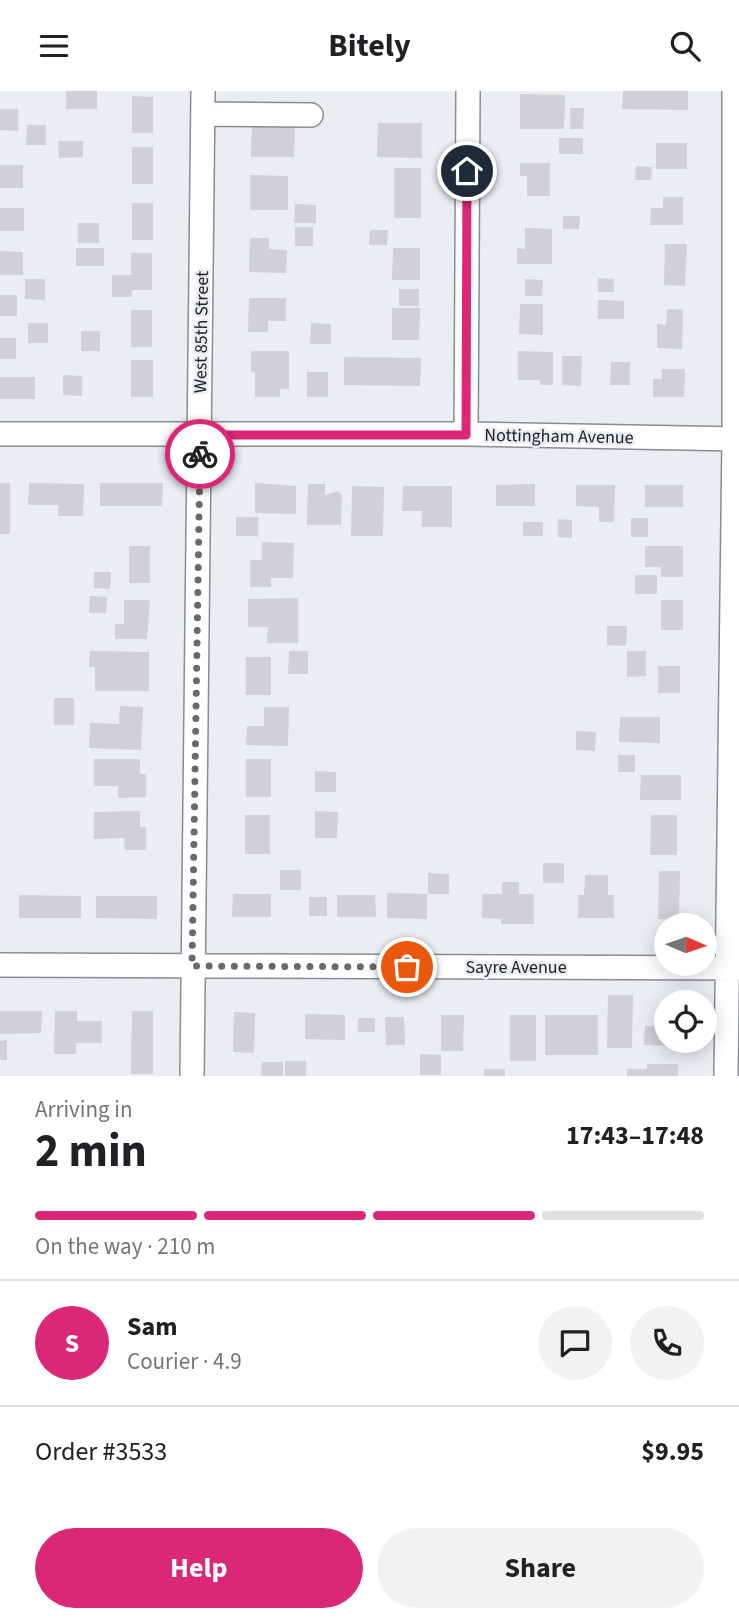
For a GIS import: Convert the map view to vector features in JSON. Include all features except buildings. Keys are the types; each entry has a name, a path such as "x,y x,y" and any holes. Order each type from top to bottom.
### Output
{"street":[{"path":"466,435 468,91"},
{"path":"726,1076 733,968 737,439 734,91"},
{"path":"203,102 310,115"},
{"name":"West 85th Street","path":"192,1076 203,102"},
{"name":"Nottingham Avenue","path":"0,434 466,435 737,439"},
{"name":"Sayre Avenue","path":"0,965 733,968"}],"way so far":[{"path":"200,454 192,966 407,967"}],"route":[{"path":"200,454 200,435 466,435 467,171"}]}
